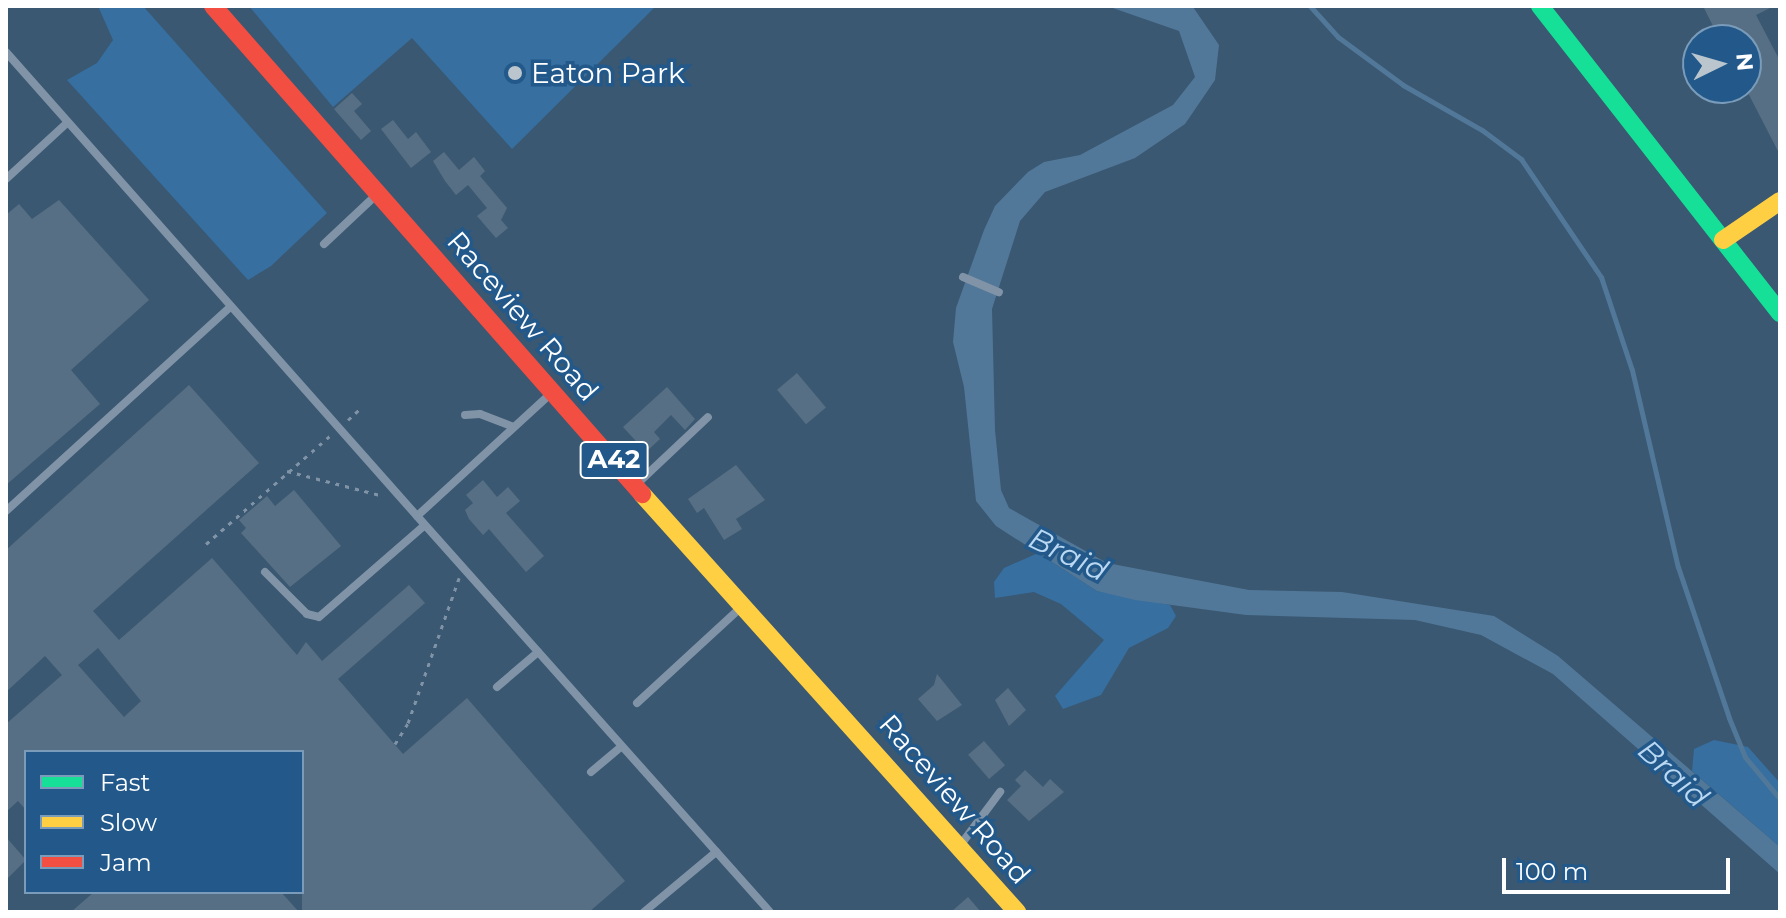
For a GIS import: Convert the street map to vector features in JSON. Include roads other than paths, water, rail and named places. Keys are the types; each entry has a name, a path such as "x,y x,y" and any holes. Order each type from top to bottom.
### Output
{"main road":[{"name":"Raceview Road","path":"213,6 551,393 637,483 1017,912"},
{"path":"1540,6 1780,313"},
{"path":"1723,240 1780,201"}],"lane":[{"path":"6,52 770,912"},
{"path":"6,179 68,122"},
{"path":"324,244 378,193"},
{"path":"963,277 999,292"},
{"path":"6,511 231,306"},
{"path":"417,516 551,393"},
{"path":"465,415 480,414 514,427"},
{"path":"637,483 708,417"},
{"path":"265,572 307,614 319,617 425,525"},
{"path":"637,703 745,604"},
{"path":"497,687 538,652"},
{"path":"591,772 622,746"},
{"path":"959,847 1000,792"},
{"path":"644,912 716,852"}],"water":[{"name":"Braid","path":"1107,6 1193,7 1219,45 1215,80 1185,124 1135,158 1045,192 1020,221 992,309 995,430 1001,490 1009,508 1107,563 1249,590 1342,592 1494,616 1558,656 1780,847 1780,874 1553,674 1481,635 1415,620 1246,615 1135,600 1097,591 996,526 976,501 964,387 953,342 956,308 995,206 1028,172 1044,162 1080,155 1173,105 1195,77 1179,31"}],"waterway":[{"path":"1310,6 1338,37 1403,85 1482,130 1521,159 1601,277 1632,370 1678,567 1729,718 1745,757 1780,799"}],"place":[{"name":"Eaton Park","path":"515,73"}]}
